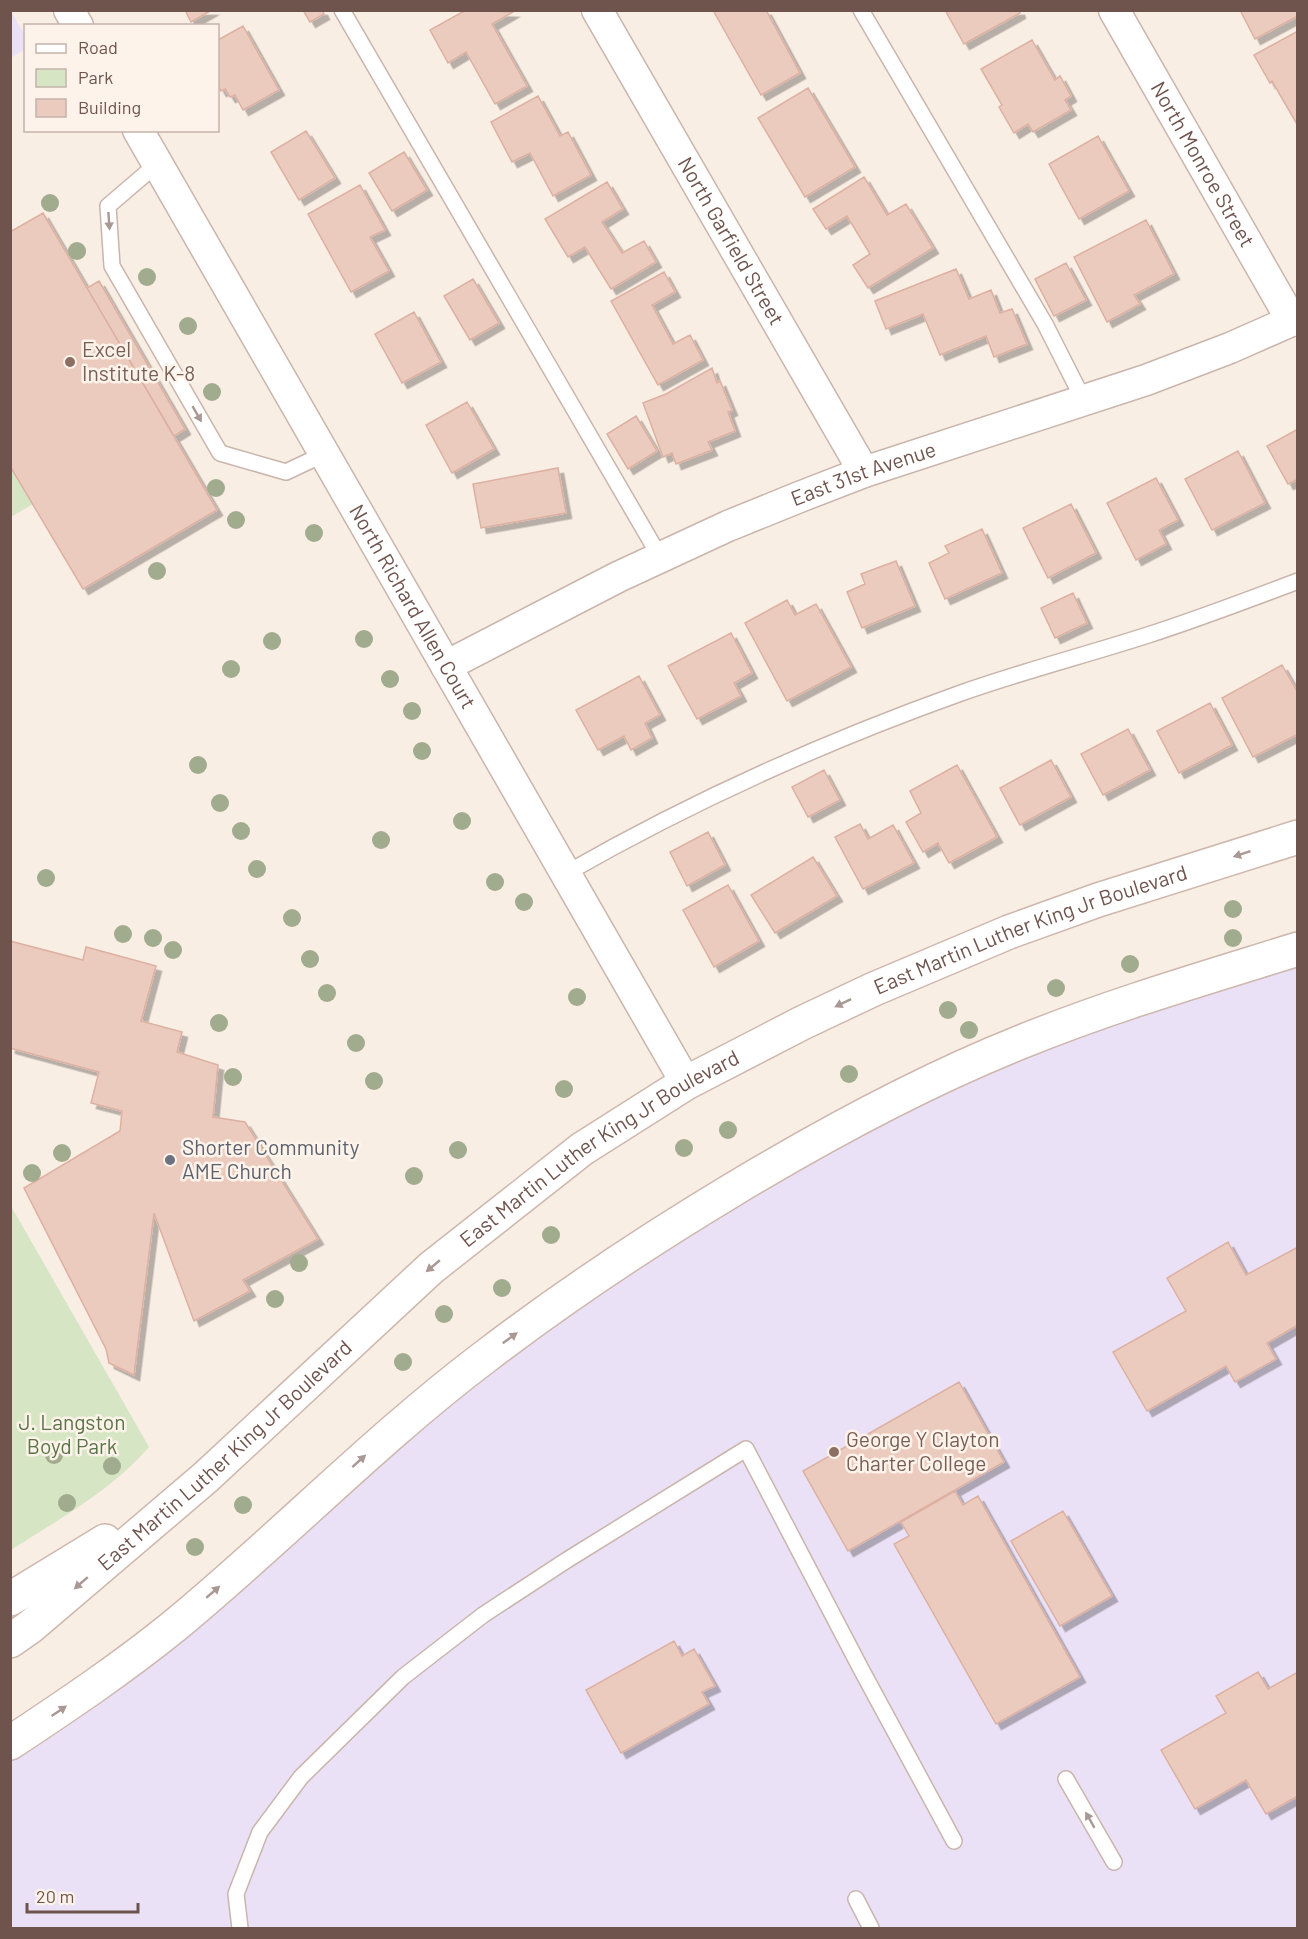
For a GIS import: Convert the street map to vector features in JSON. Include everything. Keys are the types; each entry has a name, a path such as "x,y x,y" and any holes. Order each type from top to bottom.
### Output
{"main road":[{"name":"East Martin Luther King Jr Boulevard","path":"10,1641 30,1628 206,1477 431,1268 582,1149 686,1083 874,988 1009,932 1098,900 1298,837"},
{"path":"10,1743 94,1688 175,1625 392,1431 484,1358 573,1293 704,1207 855,1119 999,1051 1156,992 1298,949"},
{"path":"10,1599 206,1477"}],"street":[{"path":"69,10 77,24"},
{"name":"North Garfield Street","path":"597,10 864,472"},
{"name":"North Monroe Street","path":"1114,10 1295,319"},
{"name":"North Richard Allen Court","path":"139,132 686,1083"},
{"name":"East 31st Avenue","path":"446,666 660,557 728,526 864,472 1146,380 1230,348 1295,319"}],"lane":[{"path":"342,10 660,557"},
{"path":"861,10 1045,324 1083,399"},
{"path":"157,164 108,206 112,266 220,453 286,472 324,454"},
{"path":"565,874 627,838 696,803 852,734 973,689 1146,636 1298,581"},
{"path":"240,1929 236,1894 260,1832 301,1777 402,1677 502,1603 746,1449 954,1841"},
{"path":"1066,1779 1114,1862"},
{"path":"856,1899 872,1929"}],"shaded area":[{"path":"11,11 24,34 24,50 11,58"},
{"name":"George Y Clayton Charter College","path":"1297,949 1297,1928 11,1928 11,1743 412,1416 855,1119"}],"green space":[{"path":"10,466 33,504 11,517 10,517"},
{"name":"J. Langston Boyd Park","path":"11,1206 149,1447 101,1491 11,1550"}],"building":[{"path":"185,10 212,10 191,22"},
{"path":"303,10 322,10 324,14 310,22"},
{"path":"466,10 513,12 492,24 527,86 495,104 466,52 448,63 430,30"},
{"path":"717,10 766,10 800,73 761,95 714,12"},
{"path":"945,10 1019,10 1020,13 964,44"},
{"path":"1240,10 1298,10 1298,16 1255,39"},
{"path":"243,26 279,90 243,110 235,95 230,97 225,89 221,91 219,88 219,39"},
{"path":"1298,31 1298,126 1254,55"},
{"path":"1032,40 1055,80 1060,76 1071,96 1065,100 1071,110 1033,132 1028,124 1014,133 999,107 1002,105 981,69"},
{"path":"808,88 855,167 805,197 758,118"},
{"path":"538,96 560,136 568,132 591,175 553,196 530,153 512,162 491,122"},
{"path":"306,131 335,178 299,200 271,152"},
{"path":"1098,136 1129,191 1079,219 1049,164"},
{"path":"404,152 427,190 392,211 369,173"},
{"path":"864,177 887,215 906,204 933,248 868,288 853,265 870,254 847,216 826,229 813,209"},
{"path":"607,182 623,209 602,222 622,253 644,241 656,262 611,289 585,247 568,257 545,219"},
{"path":"360,185 385,230 370,237 389,271 351,292 308,214"},
{"name":"Excel Institute K-8","path":"43,213 217,510 83,589 10,466 10,232"},
{"path":"1146,220 1174,274 1134,295 1140,304 1107,322 1074,257"},
{"path":"1066,263 1086,300 1054,316 1035,279"},
{"path":"956,269 969,299 991,290 1000,313 1012,309 1027,344 994,357 986,336 940,355 923,314 886,329 875,301"},
{"path":"664,272 675,292 652,305 673,344 690,335 703,360 658,385 611,301"},
{"path":"473,279 499,323 470,340 444,296"},
{"path":"99,281 185,429 174,436 87,288"},
{"path":"414,312 441,362 402,383 375,334"},
{"path":"712,368 717,383 720,381 732,410 728,412 735,431 708,442 712,450 676,464 672,453 663,457 643,403 666,394"},
{"path":"467,402 494,449 452,473 426,425"},
{"path":"636,416 657,451 628,469 607,434"},
{"path":"1298,429 1298,479 1288,484 1267,446"},
{"path":"1238,451 1265,503 1212,530 1185,479"},
{"path":"558,468 566,513 481,528 473,484"},
{"path":"1156,478 1178,520 1159,530 1166,544 1136,560 1107,503"},
{"path":"1071,504 1096,553 1048,578 1023,528"},
{"path":"982,529 1002,573 945,599 929,563 949,553 945,546"},
{"path":"896,561 915,606 862,628 847,592 865,584 861,574"},
{"path":"1073,593 1087,623 1055,638 1041,608"},
{"path":"787,600 795,615 816,604 851,667 787,701 745,623"},
{"path":"731,633 752,673 734,683 741,696 697,719 668,666"},
{"path":"1282,665 1298,693 1298,734 1253,757 1222,698"},
{"path":"639,676 660,715 645,723 652,738 631,750 624,736 598,750 576,710"},
{"path":"1210,703 1232,745 1179,773 1157,731"},
{"path":"1128,729 1150,770 1103,795 1081,754"},
{"path":"1051,760 1071,797 1020,825 1000,788"},
{"path":"957,765 997,837 949,863 938,843 923,852 906,822 921,813 910,791"},
{"path":"824,770 840,800 808,817 792,787"},
{"path":"860,824 868,839 893,825 914,863 863,889 835,837"},
{"path":"708,832 725,865 687,886 670,852"},
{"path":"813,857 837,896 775,933 751,895"},
{"path":"728,885 759,941 714,967 683,910"},
{"name":"Shorter Community AME Church","path":"10,941 83,960 86,947 156,966 141,1021 182,1032 177,1052 218,1065 213,1117 245,1122 318,1239 243,1280 250,1291 194,1321 154,1213 134,1375 109,1363 106,1349 24,1188 120,1131 122,1111 91,1103 99,1072 10,1048"},
{"path":"1228,1242 1246,1275 1298,1247 1298,1325 1267,1343 1276,1359 1235,1382 1226,1366 1147,1411 1113,1352 1186,1311 1167,1278"},
{"path":"959,1382 1004,1462 848,1551 803,1471"},
{"path":"955,1491 963,1505 978,1496 1080,1677 996,1724 894,1544 909,1536 901,1522"},
{"path":"1063,1511 1112,1596 1060,1626 1011,1541"},
{"path":"674,1641 682,1656 694,1649 715,1686 702,1692 709,1704 621,1753 586,1690"},
{"path":"1258,1672 1268,1689 1298,1672 1298,1796 1266,1814 1246,1780 1195,1809 1161,1750 1226,1713 1216,1696"}],"place":[{"name":"Excel Institute K-8","path":"70,362"},
{"name":"Shorter Community AME Church","path":"170,1160"},
{"name":"George Y Clayton Charter College","path":"834,1452"}]}
